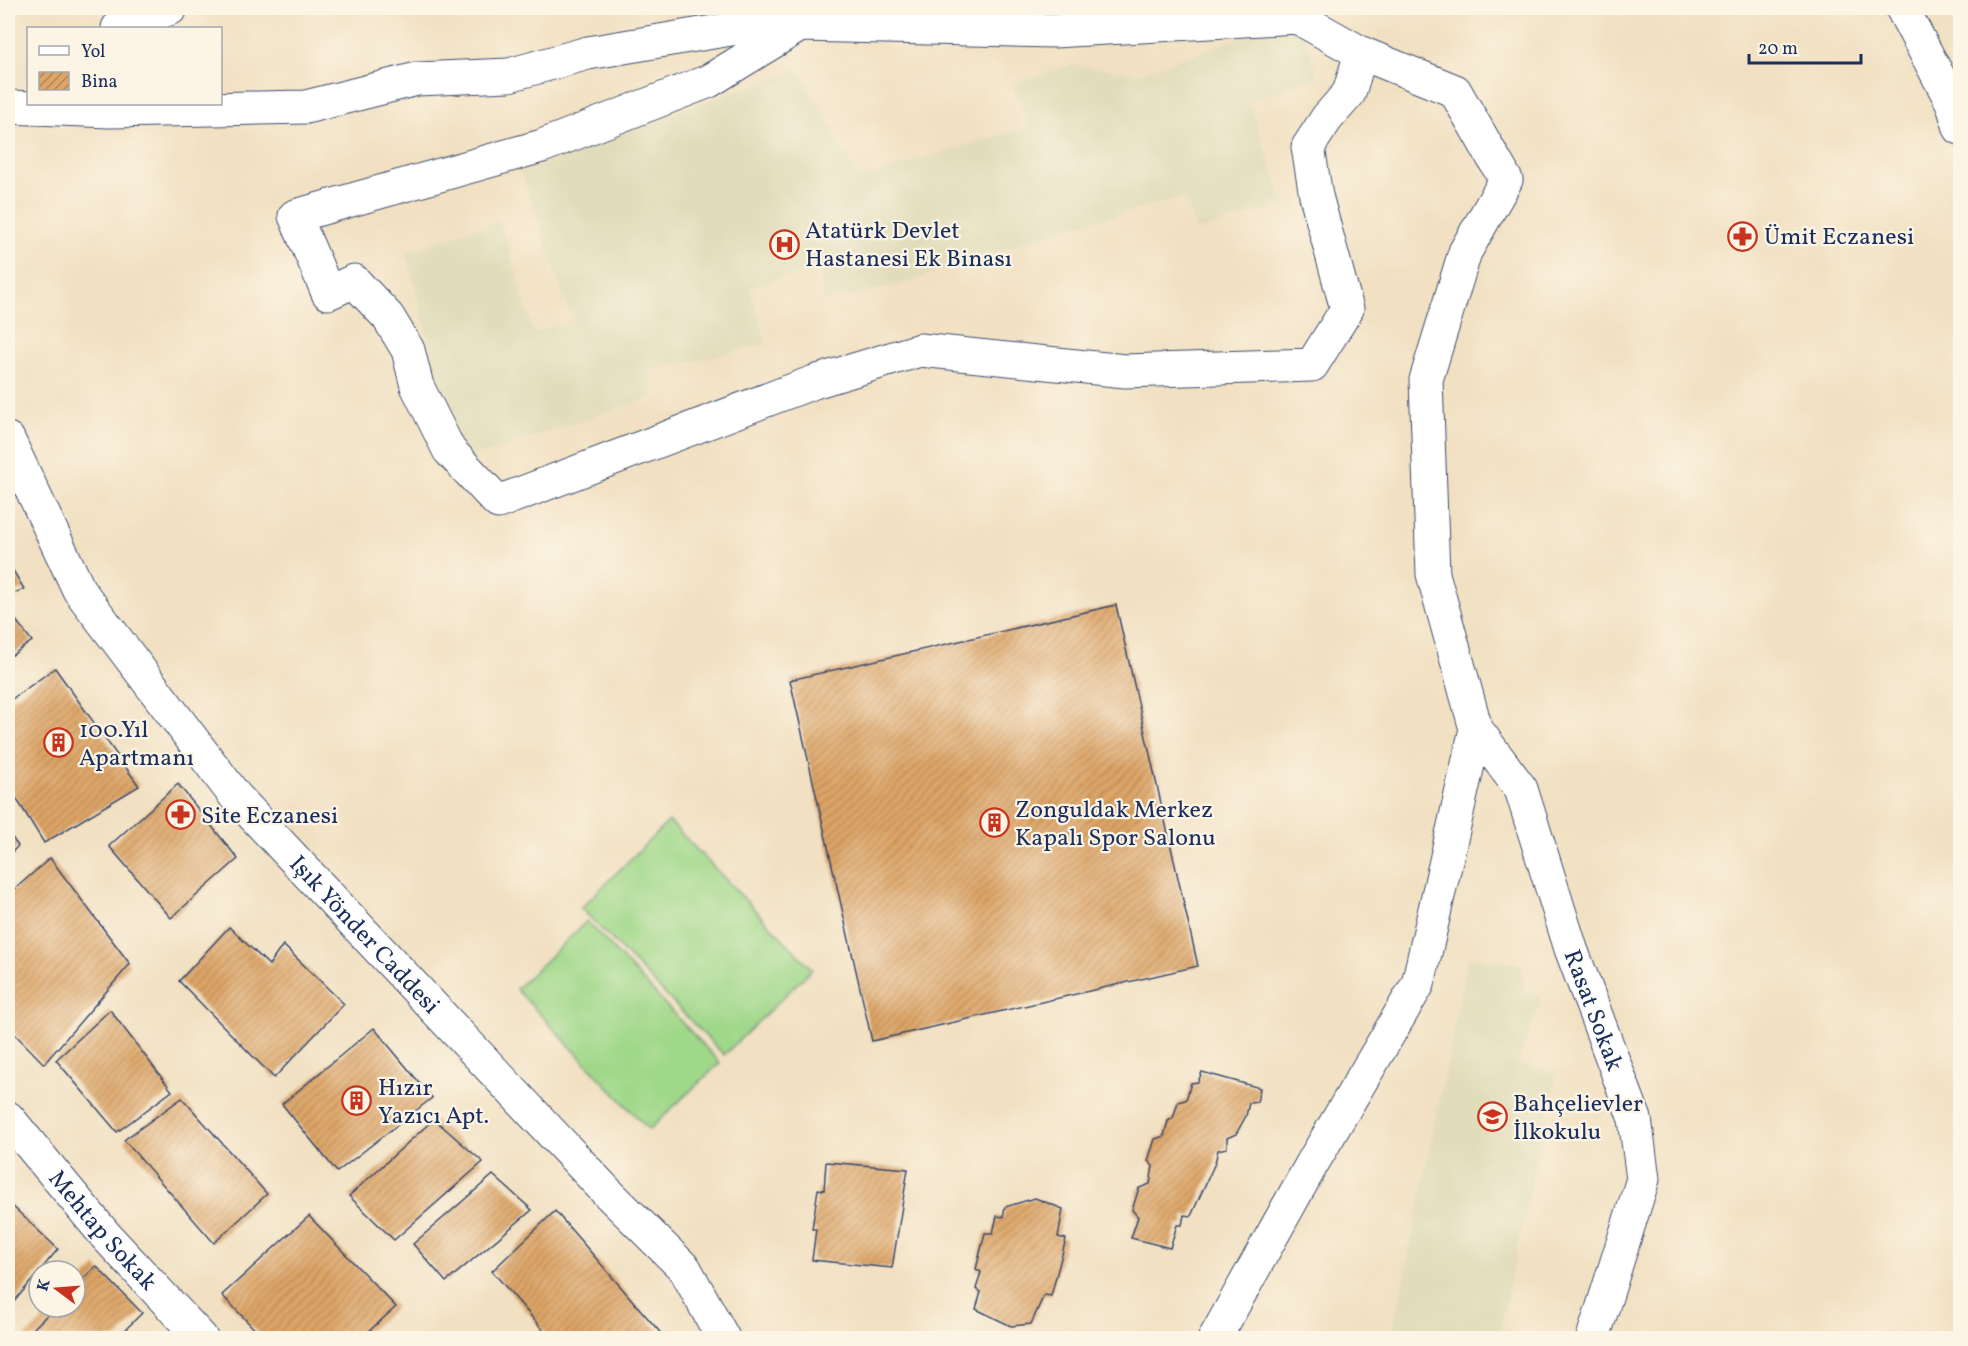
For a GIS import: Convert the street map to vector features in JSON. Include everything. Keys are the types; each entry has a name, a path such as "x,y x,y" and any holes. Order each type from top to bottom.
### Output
{"street":[{"path":"121,27 171,8"},
{"path":"1902,8 1952,102 1960,128"},
{"path":"8,107 110,111 306,107 417,79 509,75 588,53 731,29 800,25 1054,31 1297,17 1361,53 1455,91 1506,180 1465,252 1426,380 1433,574 1476,729 1418,984 1313,1162 1215,1338"},
{"path":"800,25 709,81 542,146 295,216 328,293 354,281 388,317 408,350 417,386 449,450 498,502 814,382 920,350 1125,371 1312,365 1347,309 1316,196 1308,147 1327,118 1349,93 1361,53"},
{"path":"8,99 27,84"},
{"name":"Işık Yönder Caddesi","path":"8,439 79,590 236,797 606,1191 685,1269 723,1338"},
{"name":"Rasat Sokak","path":"1476,729 1521,789 1571,949 1635,1119 1643,1179 1593,1338"},
{"name":"Mehtap Sokak","path":"8,1118 106,1236 201,1338"}],"shaded area":[{"name":"Atatürk Devlet Hastanesi Ek Binası","path":"1297,17 1319,76 1249,101 1285,205 1196,231 1184,197 1060,230 899,285 823,302 821,267 750,287 767,344 650,371 652,397 460,462 406,252 500,220 534,333 572,320 521,172 613,134 798,69 859,179 1029,126 1013,84 1072,65 1138,74"},
{"name":"Bahçelievler İlkokulu","path":"1468,958 1522,964 1524,991 1542,997 1518,1064 1558,1072 1498,1338 1392,1338"}],"green space":[{"path":"669,821 812,969 724,1055 581,908"},
{"path":"587,921 720,1063 649,1130 516,989"}],"building":[{"path":"8,562 24,589 8,596"},
{"name":"Zonguldak Merkez Kapalı Spor Salonu","path":"1116,605 1198,966 872,1041 790,680"},
{"path":"8,610 32,641 8,658"},
{"name":"100.Yıl Apartmanı","path":"55,668 139,786 44,843 8,785 8,702"},
{"path":"178,784 238,859 171,918 109,846"},
{"path":"8,832 18,846 8,856"},
{"path":"50,858 130,964 44,1064 8,1027 8,895"},
{"path":"229,927 269,965 283,945 344,1004 274,1078 179,981"},
{"path":"110,1010 172,1091 117,1132 56,1060"},
{"name":"Hızır Yazıcı Apt.","path":"374,1028 432,1098 337,1172 282,1104"},
{"path":"1202,1072 1260,1088 1257,1102 1249,1103 1246,1116 1236,1134 1227,1138 1227,1148 1218,1150 1215,1163 1191,1216 1184,1215 1182,1225 1177,1225 1170,1248 1131,1238 1138,1217 1132,1210 1139,1188 1150,1184 1153,1166 1148,1161 1155,1139 1164,1136 1168,1121 1173,1118 1178,1102 1186,1100 1191,1083 1198,1082"},
{"path":"182,1098 267,1194 214,1243 124,1140"},
{"path":"434,1119 483,1162 394,1240 349,1196"},
{"path":"826,1162 908,1169 892,1268 812,1260 816,1229 812,1229 818,1189 824,1190"},
{"path":"493,1175 532,1210 446,1282 413,1244"},
{"path":"1035,1198 1063,1209 1058,1237 1066,1239 1051,1296 1044,1295 1031,1324 1011,1326 976,1309 981,1292 976,1289 981,1272 976,1269 985,1233 993,1233 997,1216 1003,1217 1005,1207"},
{"path":"8,1202 58,1249 50,1259 27,1259 27,1286 8,1309"},
{"path":"555,1211 665,1338 550,1338 492,1271"},
{"path":"309,1216 396,1307 361,1338 263,1338 222,1295"},
{"path":"96,1266 142,1313 117,1338 24,1338 43,1319 87,1319 87,1275"}],"place":[{"name":"Ümit Eczanesi","path":"1743,236"},
{"name":"Atatürk Devlet Hastanesi Ek Binası","path":"784,244"},
{"name":"100.Yıl Apartmanı","path":"58,743"},
{"name":"Site Eczanesi","path":"180,815"},
{"name":"Zonguldak Merkez Kapalı Spor Salonu","path":"994,823"},
{"name":"Hızır Yazıcı Apt.","path":"357,1101"},
{"name":"Bahçelievler İlkokulu","path":"1492,1117"}]}
